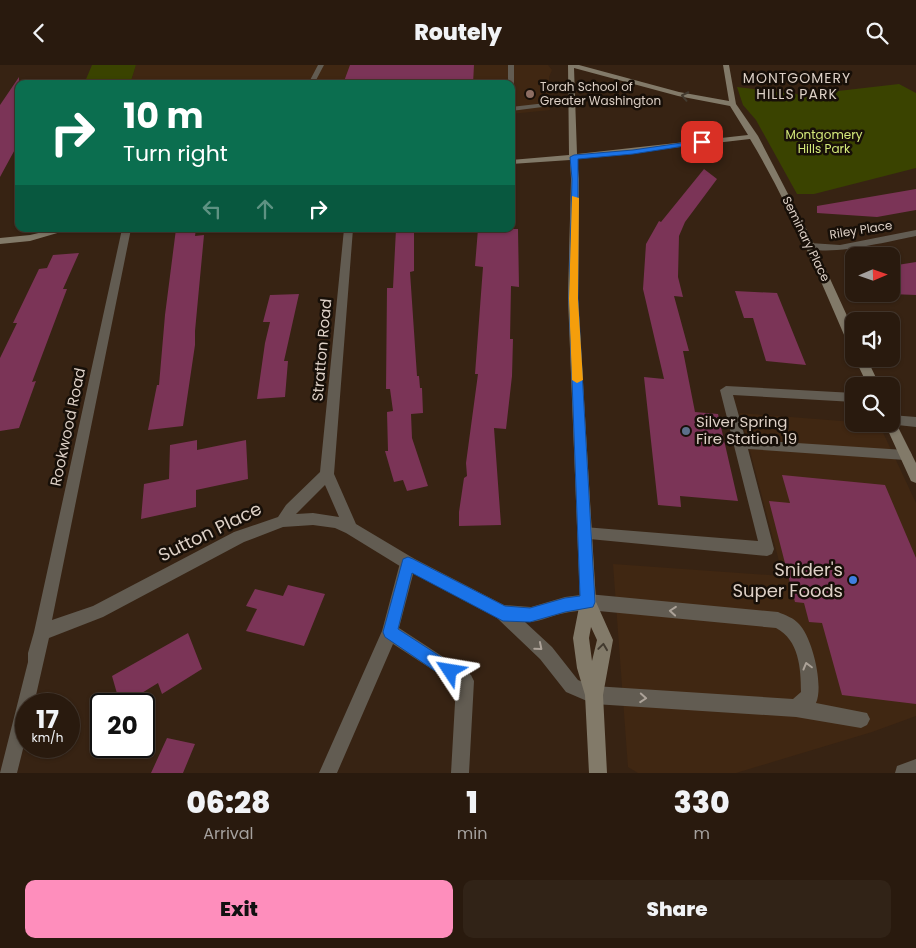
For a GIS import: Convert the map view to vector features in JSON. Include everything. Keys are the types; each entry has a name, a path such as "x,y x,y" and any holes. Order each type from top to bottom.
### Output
{"main road":[{"path":"594,695 585,668 581,638 588,602 573,299 576,179 572,65 678,94 733,104 726,65"},
{"name":"Seminary Place","path":"733,104 754,136 810,246 845,324"},
{"path":"515,162 574,157 754,136"},
{"path":"0,241 30,238 54,232"},
{"path":"894,432 916,477"},
{"path":"588,602 605,640 594,695 598,773"}],"street":[{"path":"313,80 321,65"},
{"path":"511,65 511,80"},
{"path":"515,105 572,103"},
{"name":"Rookwood Road","path":"8,773 42,632 125,232"},
{"name":"Stratton Road","path":"349,232 327,474 351,528"},
{"name":"Riley Place","path":"810,246 840,248 916,233"},
{"path":"584,533 767,549 726,390 845,397"},
{"path":"900,421 916,422"},
{"path":"750,445 904,455"},
{"path":"283,521 291,509 327,474"},
{"name":"Sutton Place","path":"42,632 97,612 240,537 283,521 320,520 335,522 351,528 408,563 503,613 546,653 572,686 594,695 796,708 861,719"},
{"path":"328,773 390,632 408,563"},
{"name":"Sutton Place","path":"503,613 530,615 565,605 588,602 778,620 792,628 800,644 811,681 810,696 796,708"},
{"path":"390,632 465,681 460,773"},
{"path":"904,773 916,768"}],"shaded area":[{"name":"Torah School of Greater Washington","path":"136,65 548,65 552,70 549,77 550,110 515,114 515,80 131,80"},
{"path":"740,413 845,421 845,432 883,432 916,503 916,716 872,732 736,773 638,773 628,767 613,564 783,576"}],"green space":[{"path":"92,65 136,65 131,80 86,80"},
{"name":"Montgomery Hills Park","path":"899,84 916,93 916,168 814,194 797,194 756,120 743,105 737,87 803,95"}],"building":[{"path":"350,65 474,65 473,80 344,80"},
{"path":"15,83 15,149 0,177 0,105"},
{"path":"704,169 717,179 685,222 679,236 678,277 683,297 674,296 689,351 683,351 695,412 718,414 738,501 680,496 681,507 658,505 644,377 664,379 643,289 646,244 659,221 661,222"},
{"path":"916,189 916,210 877,217 817,213 817,206"},
{"path":"515,229 518,229 519,287 511,286 510,339 513,339 512,376 506,429 494,428 501,525 459,526 464,478 467,476 466,463 478,374 475,374 483,267 475,266 478,232 515,232"},
{"path":"176,232 196,232 195,236 204,235 195,345 183,426 148,430 157,385 159,385 165,315"},
{"path":"396,232 414,232 414,271 410,272 417,376 419,376 420,388 422,388 423,413 411,414 412,438 428,486 407,491 403,480 394,482 385,451 388,451 387,412 393,411 390,389 386,389 387,288 393,288"},
{"path":"79,253 63,289 67,289 32,382 36,381 19,428 0,431 0,358 17,323 13,323 39,269 47,268 53,255"},
{"path":"916,262 916,295 900,294 900,265"},
{"path":"735,291 777,293 806,365 766,361 753,318 744,318"},
{"path":"299,294 284,361 288,361 285,397 257,399 270,322 263,322 270,295"},
{"path":"197,440 197,450 246,440 248,479 196,490 196,507 141,519 144,484 169,479 170,445"},
{"name":"Snider's Super Foods","path":"782,475 885,485 916,558 916,704 842,695 822,623 809,622 804,603 795,602 769,501 790,503"},
{"path":"288,585 325,594 304,646 246,631 257,609 246,606 255,589 283,596"},
{"path":"188,633 202,669 162,694 158,683 142,693 117,693 112,676"},
{"path":"167,738 195,744 183,773 151,773"}],"slow traffic":[{"path":"575,198 573,299 577,380"}],"place":[{"name":"Torah School of Greater Washington","path":"530,94"},
{"name":"Silver Spring Fire Station 19","path":"686,431"},
{"name":"Snider's Super Foods","path":"853,580"}],"district":[{"name":"MONTGOMERY HILLS PARK","path":"797,86"}],"route":[{"path":"450,671 390,632 408,563 503,613 530,615 565,605 588,602 573,299 576,179 574,157 660,149 702,142"}]}
